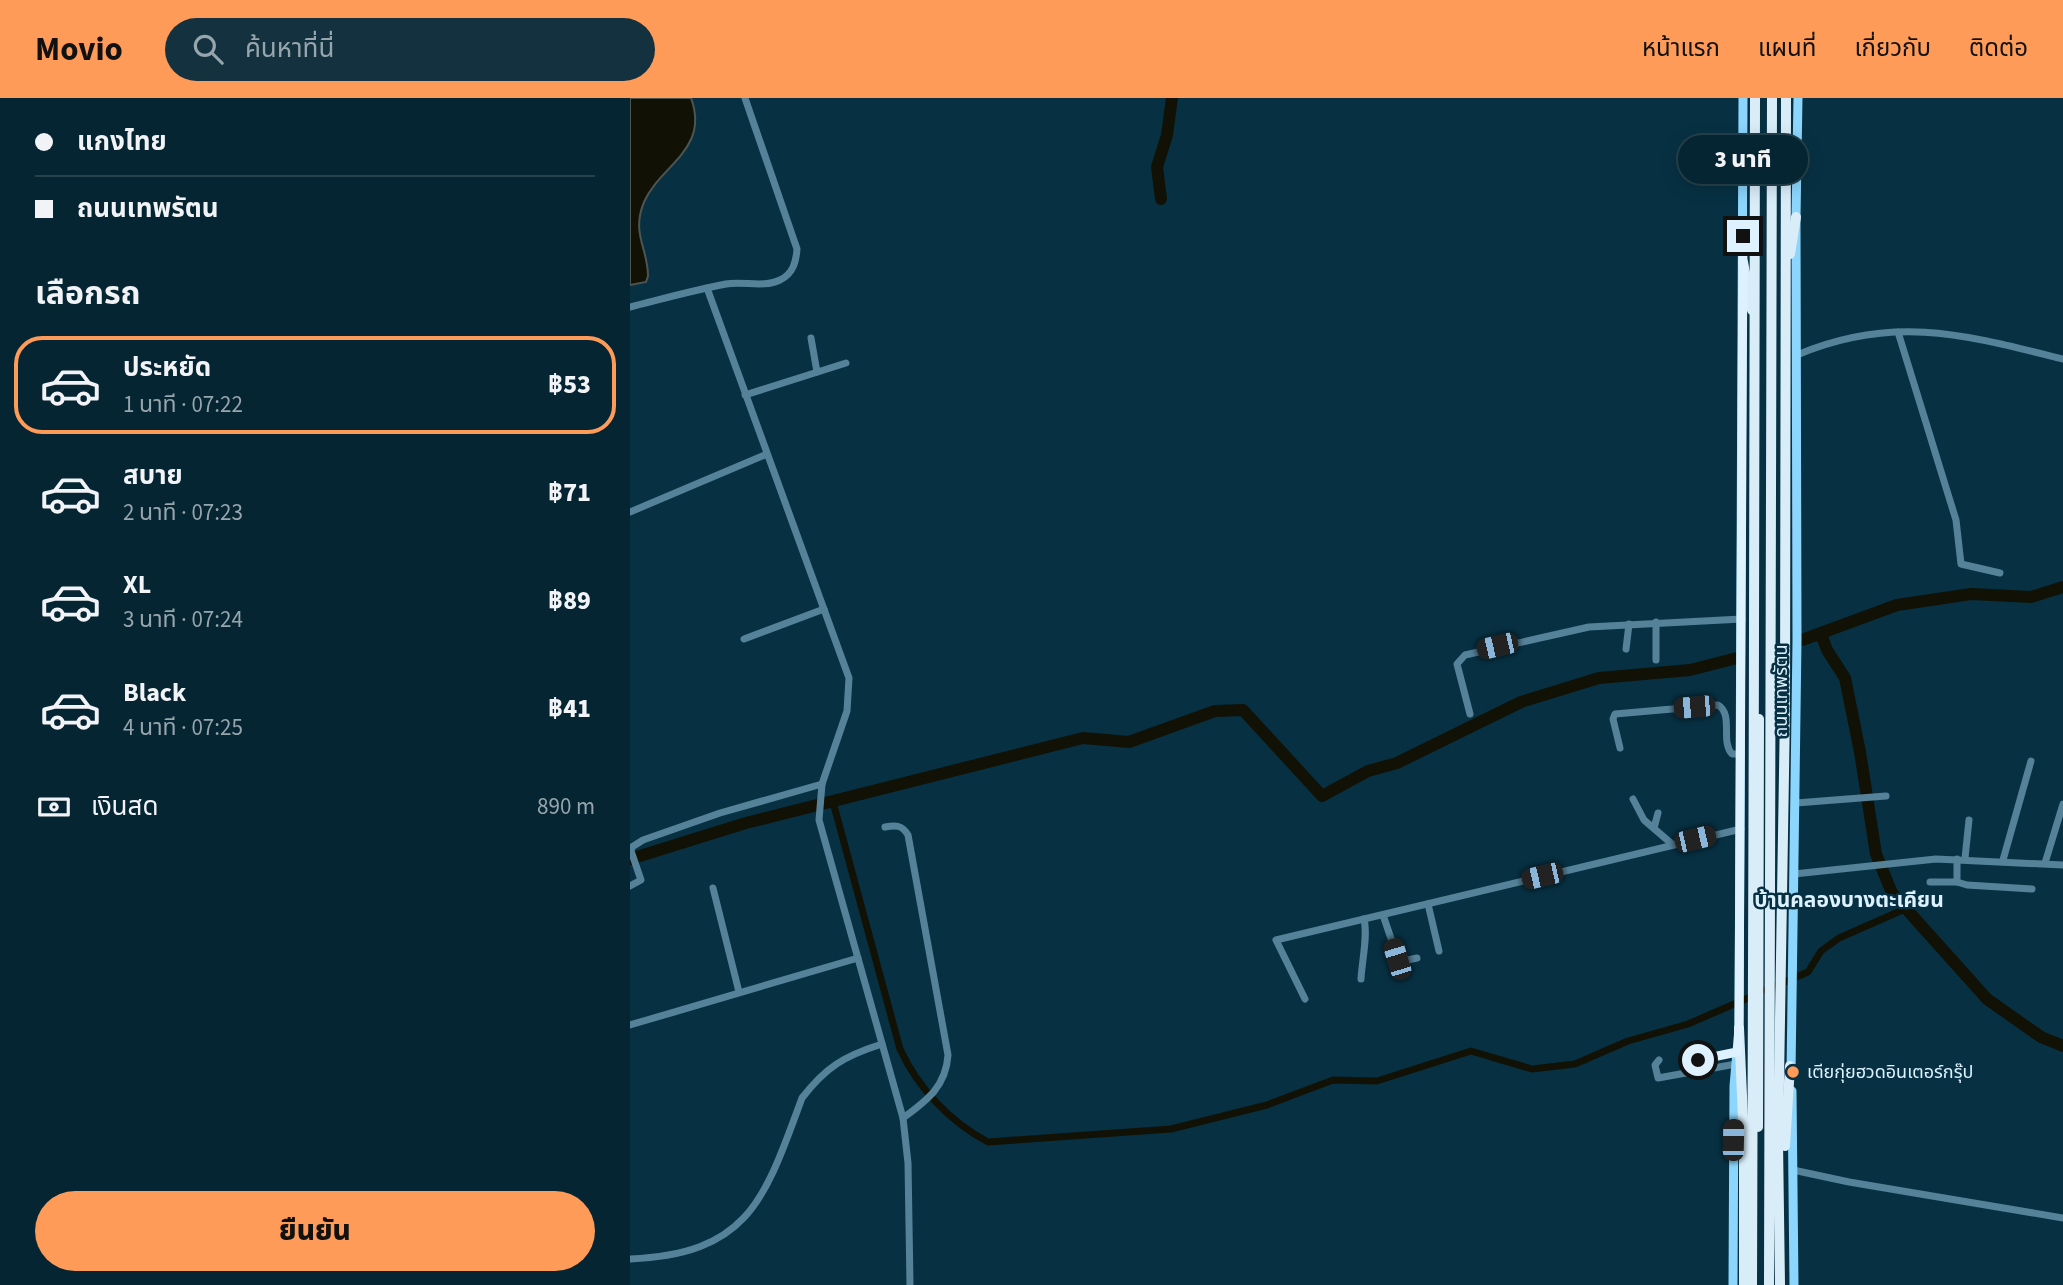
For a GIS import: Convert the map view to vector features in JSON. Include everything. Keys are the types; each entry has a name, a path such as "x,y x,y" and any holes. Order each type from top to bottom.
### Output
{"highway":[{"path":"1758,98 1758,1285"},
{"name":"ถนนเทพรัตน","path":"1752,1285 1751,892 1758,98"},
{"path":"1769,1285 1772,98"},
{"name":"ถนนเทพรัตน","path":"1782,1285 1778,1142 1785,711 1786,98"},
{"path":"1784,294 1796,216"},
{"path":"1743,262 1756,334"},
{"path":"1739,1028 1744,1285"},
{"path":"1782,1285 1785,1220 1784,1140 1790,1066"}],"main road":[{"path":"1732,1285 1741,829 1743,98"},
{"name":"ถนนเทพรัตน","path":"1794,1285 1790,1066 1796,803 1798,98"}],"street":[{"path":"630,307 728,283 780,280 791,272 796,262 797,249 745,98"},
{"path":"707,288 849,678 847,711 822,784 819,820 903,1118 908,1163 911,1285"},
{"path":"1797,355 1839,340 1898,332 1945,332 2063,359"},
{"path":"1898,332 1956,520 1961,564 2000,573"},
{"path":"811,338 817,372"},
{"path":"745,395 846,362"},
{"path":"630,512 767,454"},
{"path":"744,639 824,609"},
{"path":"1470,714 1457,664 1460,657 1565,632 1656,622 1742,619"},
{"path":"1656,622 1656,660"},
{"path":"1626,649 1629,624"},
{"path":"1620,748 1613,719 1615,714 1718,705 1723,708 1725,714 1728,749 1732,754 1741,754"},
{"path":"2003,860 2031,761"},
{"path":"630,886 641,880 631,851 632,846 720,813 822,784"},
{"path":"1796,803 1886,796"},
{"path":"1633,799 1641,816 1672,844"},
{"path":"2045,863 2063,804"},
{"path":"1654,828 1658,813"},
{"path":"1956,882 1969,820"},
{"path":"885,827 897,825 908,835 948,1055 947,1068 934,1093 903,1118"},
{"path":"1305,999 1276,940 1741,829"},
{"path":"1794,874 1961,858 2063,864"},
{"path":"1930,882 2032,889"},
{"path":"713,888 739,992"},
{"path":"1428,904 1438,951"},
{"path":"1383,915 1399,962 1417,958"},
{"path":"1361,979 1362,945 1367,934 1364,919"},
{"path":"630,1025 858,958"},
{"path":"630,1259 677,1255 711,1242 741,1221 771,1181 802,1098 821,1075 845,1057 882,1044"},
{"path":"1698,1060 1737,1052"},
{"path":"1659,1060 1655,1065 1658,1078 1735,1064"},
{"path":"1793,1170 2063,1218"}],"shaded area":[{"path":"630,98 691,98 695,116 694,131 689,144 651,189 644,202 639,223 648,276 646,282 630,285"}],"waterway":[{"path":"1161,199 1157,167 1167,135 1172,98"},
{"path":"1802,640 1897,605 1971,594 2031,597 2063,587"},
{"path":"1821,634 1827,650 1845,678 1876,854 1892,893 1987,999 2041,1037 2063,1046"},
{"path":"630,859 746,823 1083,738 1129,742 1215,711 1243,710 1322,796 1368,771 1397,763 1521,702 1599,678 1690,670 1737,658"},
{"path":"833,802 900,1049 916,1077 936,1103 961,1125 988,1142 1171,1129 1267,1105 1333,1080 1377,1081 1471,1051 1532,1069 1575,1064 1628,1041 1688,1024 1755,995"},
{"path":"1766,990 1808,972 1821,951 1839,938 1905,909"}],"place":[{"name":"เตียกุ่ยฮวดอินเตอร์กรุ๊ป","path":"1793,1072"}],"district":[{"name":"บ้านคลองบางตะเคียน","path":"1849,900"}],"route":[{"path":"1698,1060 1737,1052 1739,1028 1743,236"}]}
